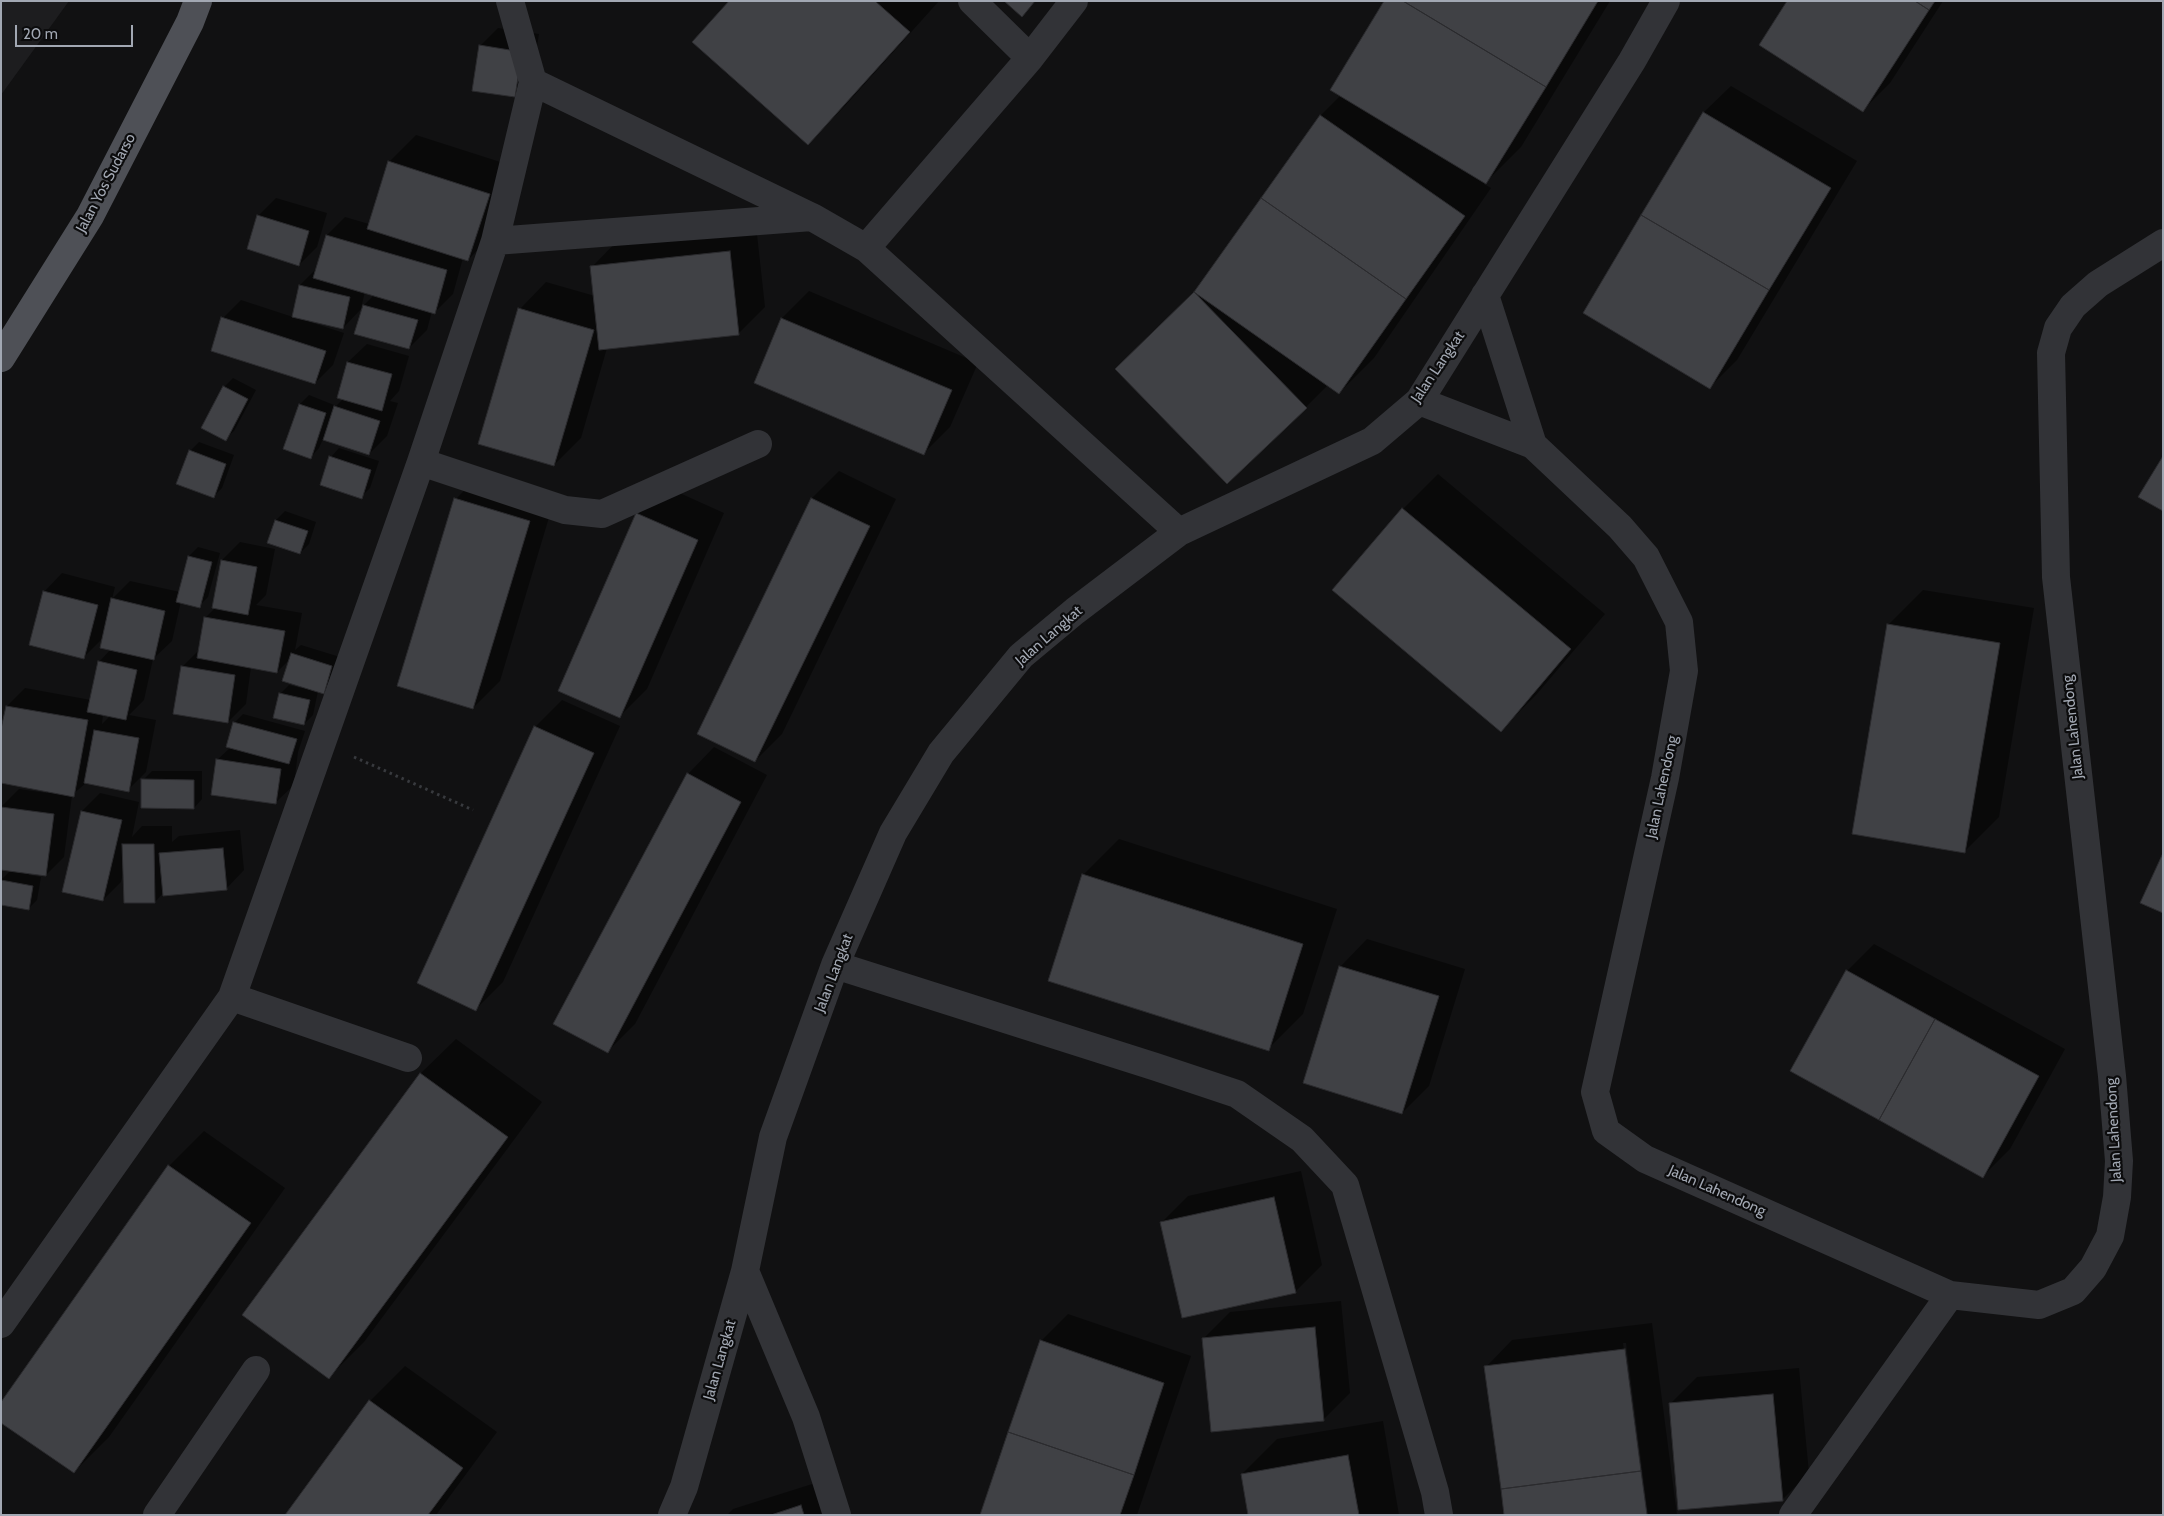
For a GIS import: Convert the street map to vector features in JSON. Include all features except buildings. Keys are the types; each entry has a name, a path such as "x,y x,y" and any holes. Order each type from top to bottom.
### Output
{"main road":[{"name":"Jalan Yos Sudarso","path":"1,358 90,216 190,22 198,1"}],"street":[{"path":"1,1324 232,997 422,462 494,241 533,82 510,1"},
{"path":"972,1 1030,58"},
{"path":"866,248 1030,58 1074,1"},
{"name":"Jalan Langkat","path":"672,1515 684,1487 744,1271 773,1137 835,965 893,832 941,753 1021,656 1179,532 1372,441 1419,401 1632,61 1666,1"},
{"path":"533,82 812,217 866,248 1179,532"},
{"path":"494,241 812,217"},
{"name":"Jalan Lahendong","path":"1533,445 1620,528 1646,557 1679,622 1684,671 1665,778 1595,1092 1606,1130 1623,1145 1645,1159 1950,1295 2039,1305 2073,1290 2093,1268 2110,1236 2117,1197 2119,1161 2117,1128 2056,577 2051,353 2058,328 2073,306 2098,284 2163,242"},
{"path":"1484,296 1533,445"},
{"path":"1419,401 1533,445"},
{"path":"422,462 565,510 602,514 758,444"},
{"path":"835,965 1237,1094 1302,1139 1345,1185 1432,1483 1439,1515"},
{"path":"232,997 408,1058"},
{"path":"744,1271 806,1417 837,1515"},
{"path":"1793,1515 1950,1295"},
{"path":"157,1515 256,1370"}],"path":[{"path":"321,742 473,810"}],"shaded area":[{"path":"1,1 69,1 1,95"}]}
